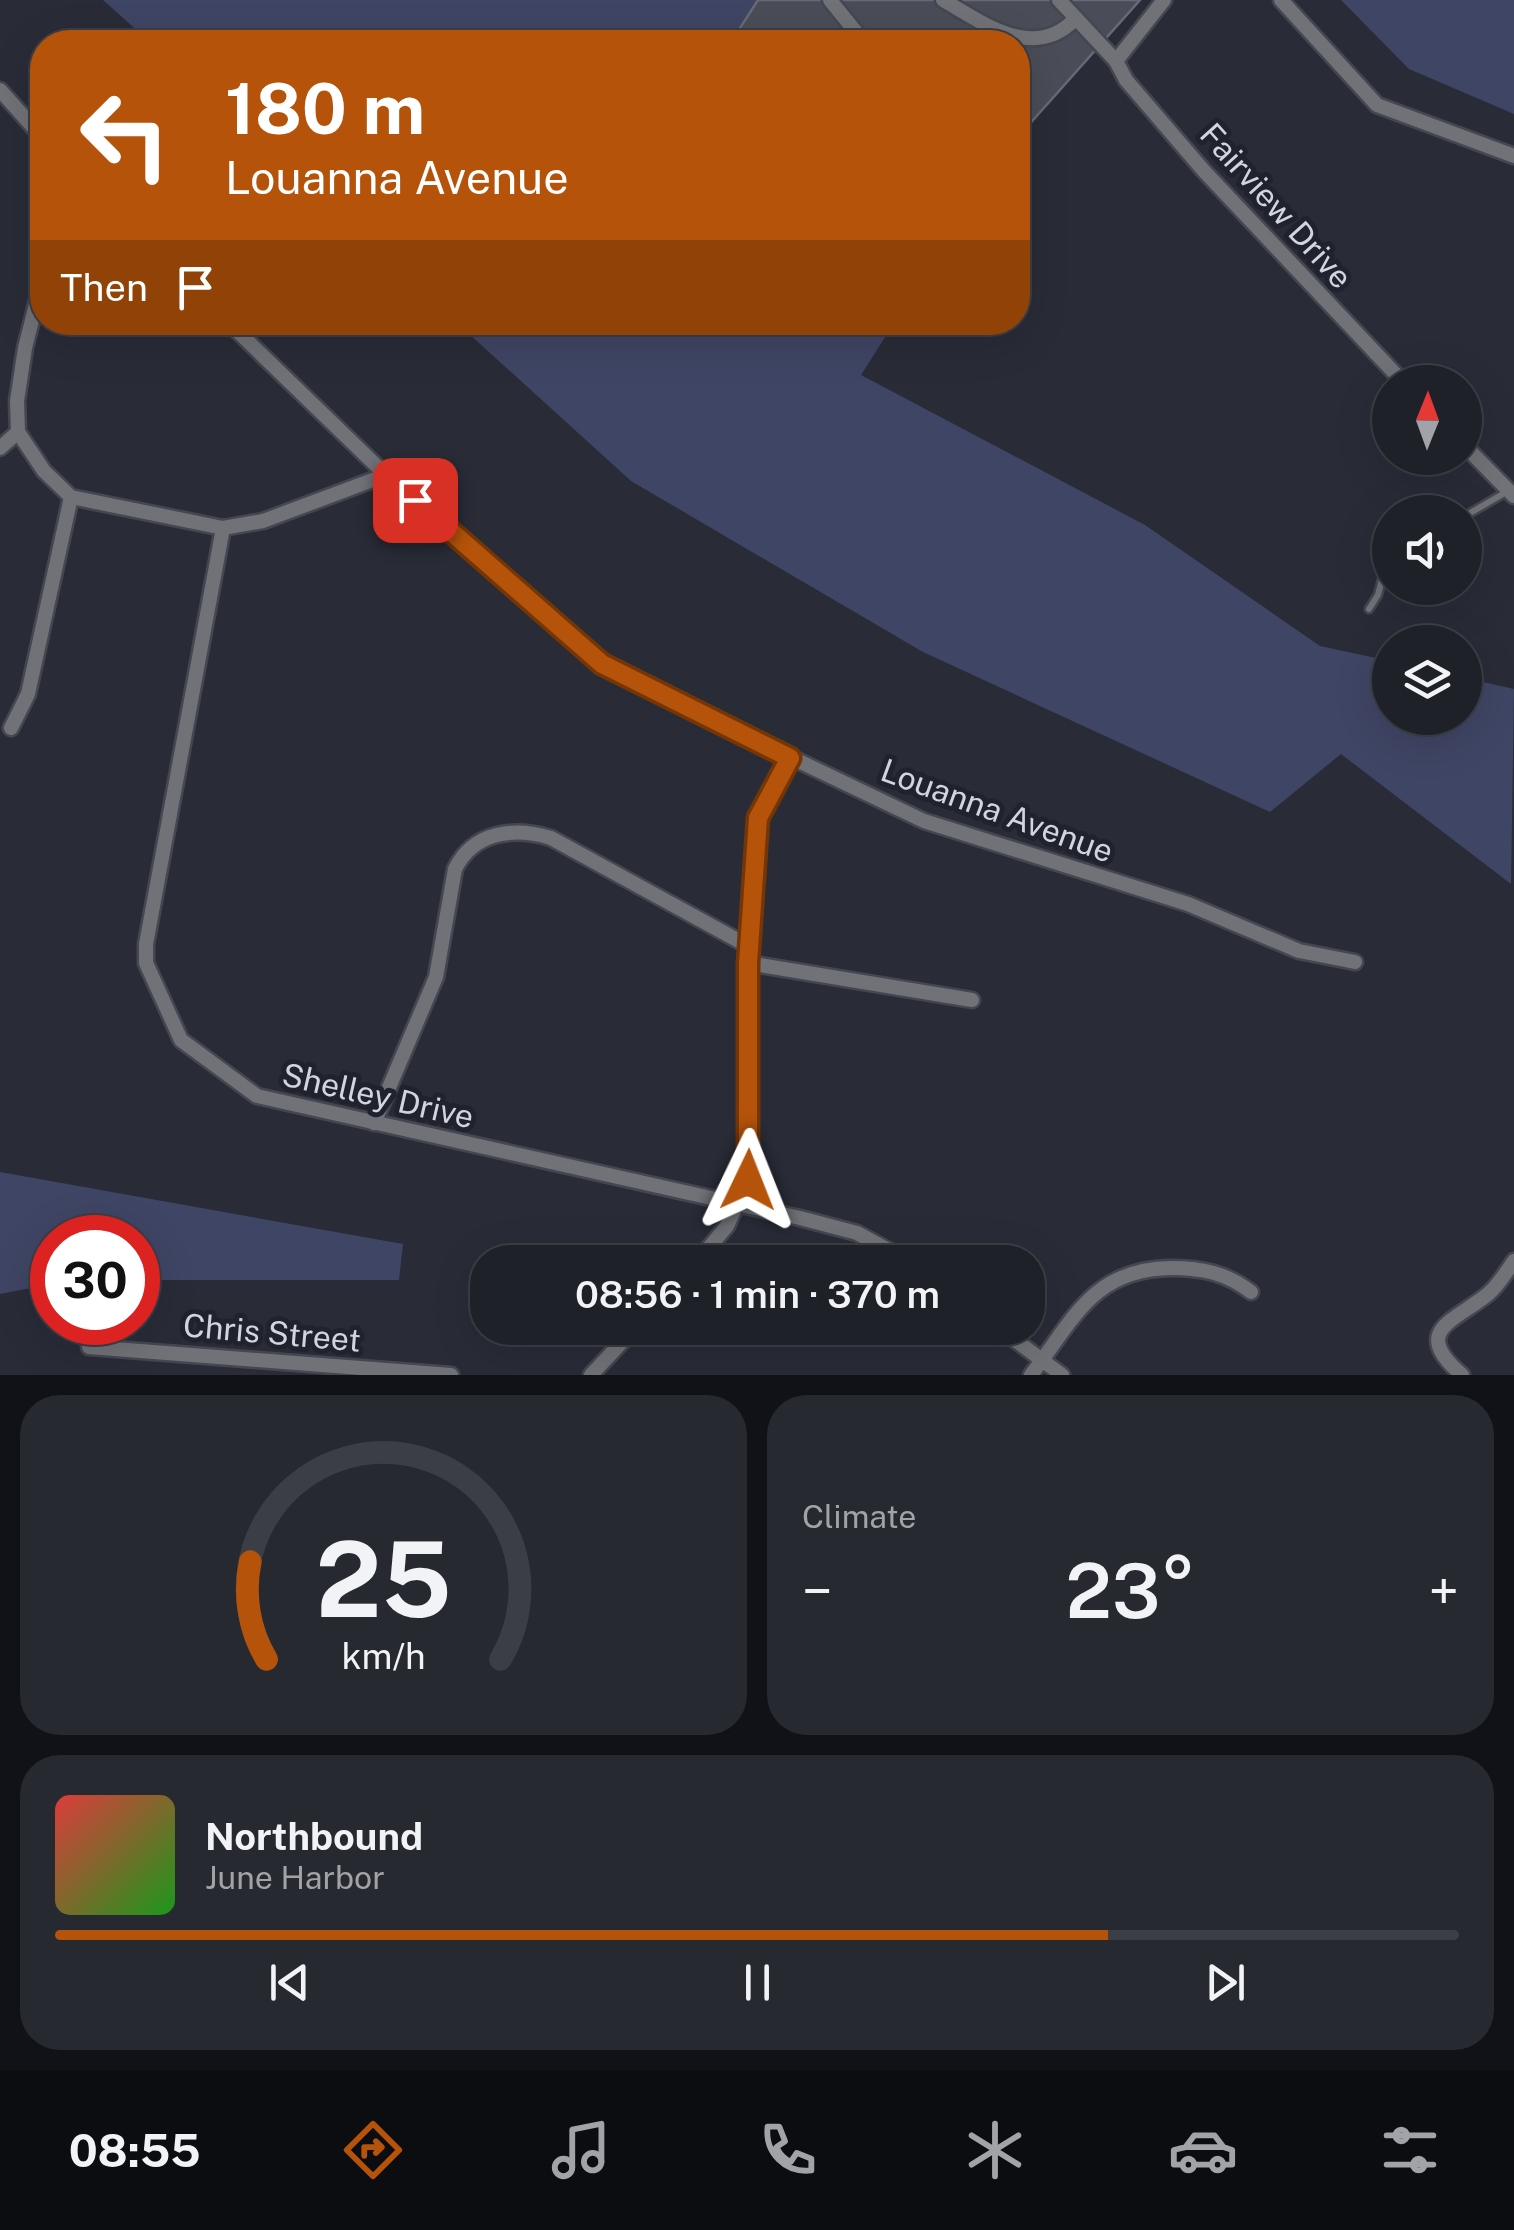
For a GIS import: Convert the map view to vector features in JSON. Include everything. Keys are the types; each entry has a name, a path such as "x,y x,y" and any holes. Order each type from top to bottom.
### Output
{"street":[{"path":"830,0 854,30"},
{"path":"943,0 1004,30"},
{"name":"Fairview Drive","path":"1059,0 1116,61 1126,80 1204,170 1387,365"},
{"path":"1116,61 1164,0"},
{"path":"1280,0 1377,105 1514,156"},
{"path":"1030,39 1052,35 1074,19"},
{"path":"0,90 30,124"},
{"path":"30,328 17,401 18,432 44,471 72,497 223,528 263,521 386,475"},
{"name":"Louanna Avenue","path":"241,335 386,475 602,664 924,821 1188,904 1299,951 1355,962"},
{"path":"0,448 18,432"},
{"path":"1482,463 1511,493"},
{"path":"10,728 28,694 72,497"},
{"name":"Shelley Drive","path":"223,528 148,933 146,962 180,1040 257,1096 857,1233 879,1245"},
{"path":"709,1245 738,1206 748,1180 748,963 758,818 790,758"},
{"path":"374,1123 436,977 454,869 468,851 486,838 516,830 551,838 750,946"},
{"path":"748,963 972,1000"},
{"path":"1462,1375 1440,1353 1439,1333 1444,1322 1490,1292 1514,1261"},
{"path":"1031,1375 1100,1287 1122,1274 1144,1268 1208,1270 1251,1292"},
{"path":"591,1375 618,1345"},
{"path":"1021,1345 1062,1375"},
{"name":"Chris Street","path":"89,1347 451,1375"}],"lane":[{"path":"1482,508 1511,493"},
{"path":"1369,610 1372,605"}],"shaded area":[{"path":"103,0 758,0 739,30 137,30"},
{"path":"1341,0 1514,0 1514,114 1409,69"},
{"path":"470,335 886,335 861,375 1145,525 1320,646 1372,657 1372,735 1482,735 1482,682 1514,689 1511,884 1341,754 1270,812 923,652 631,481"},
{"path":"0,1172 403,1244 399,1280 160,1280 160,1215 30,1215 30,1288 0,1294"}],"building":[{"path":"758,0 1140,0 1030,124 1030,30 739,30"}],"route":[{"path":"415,500 602,664 790,758 758,818 748,963 748,1180"}]}
